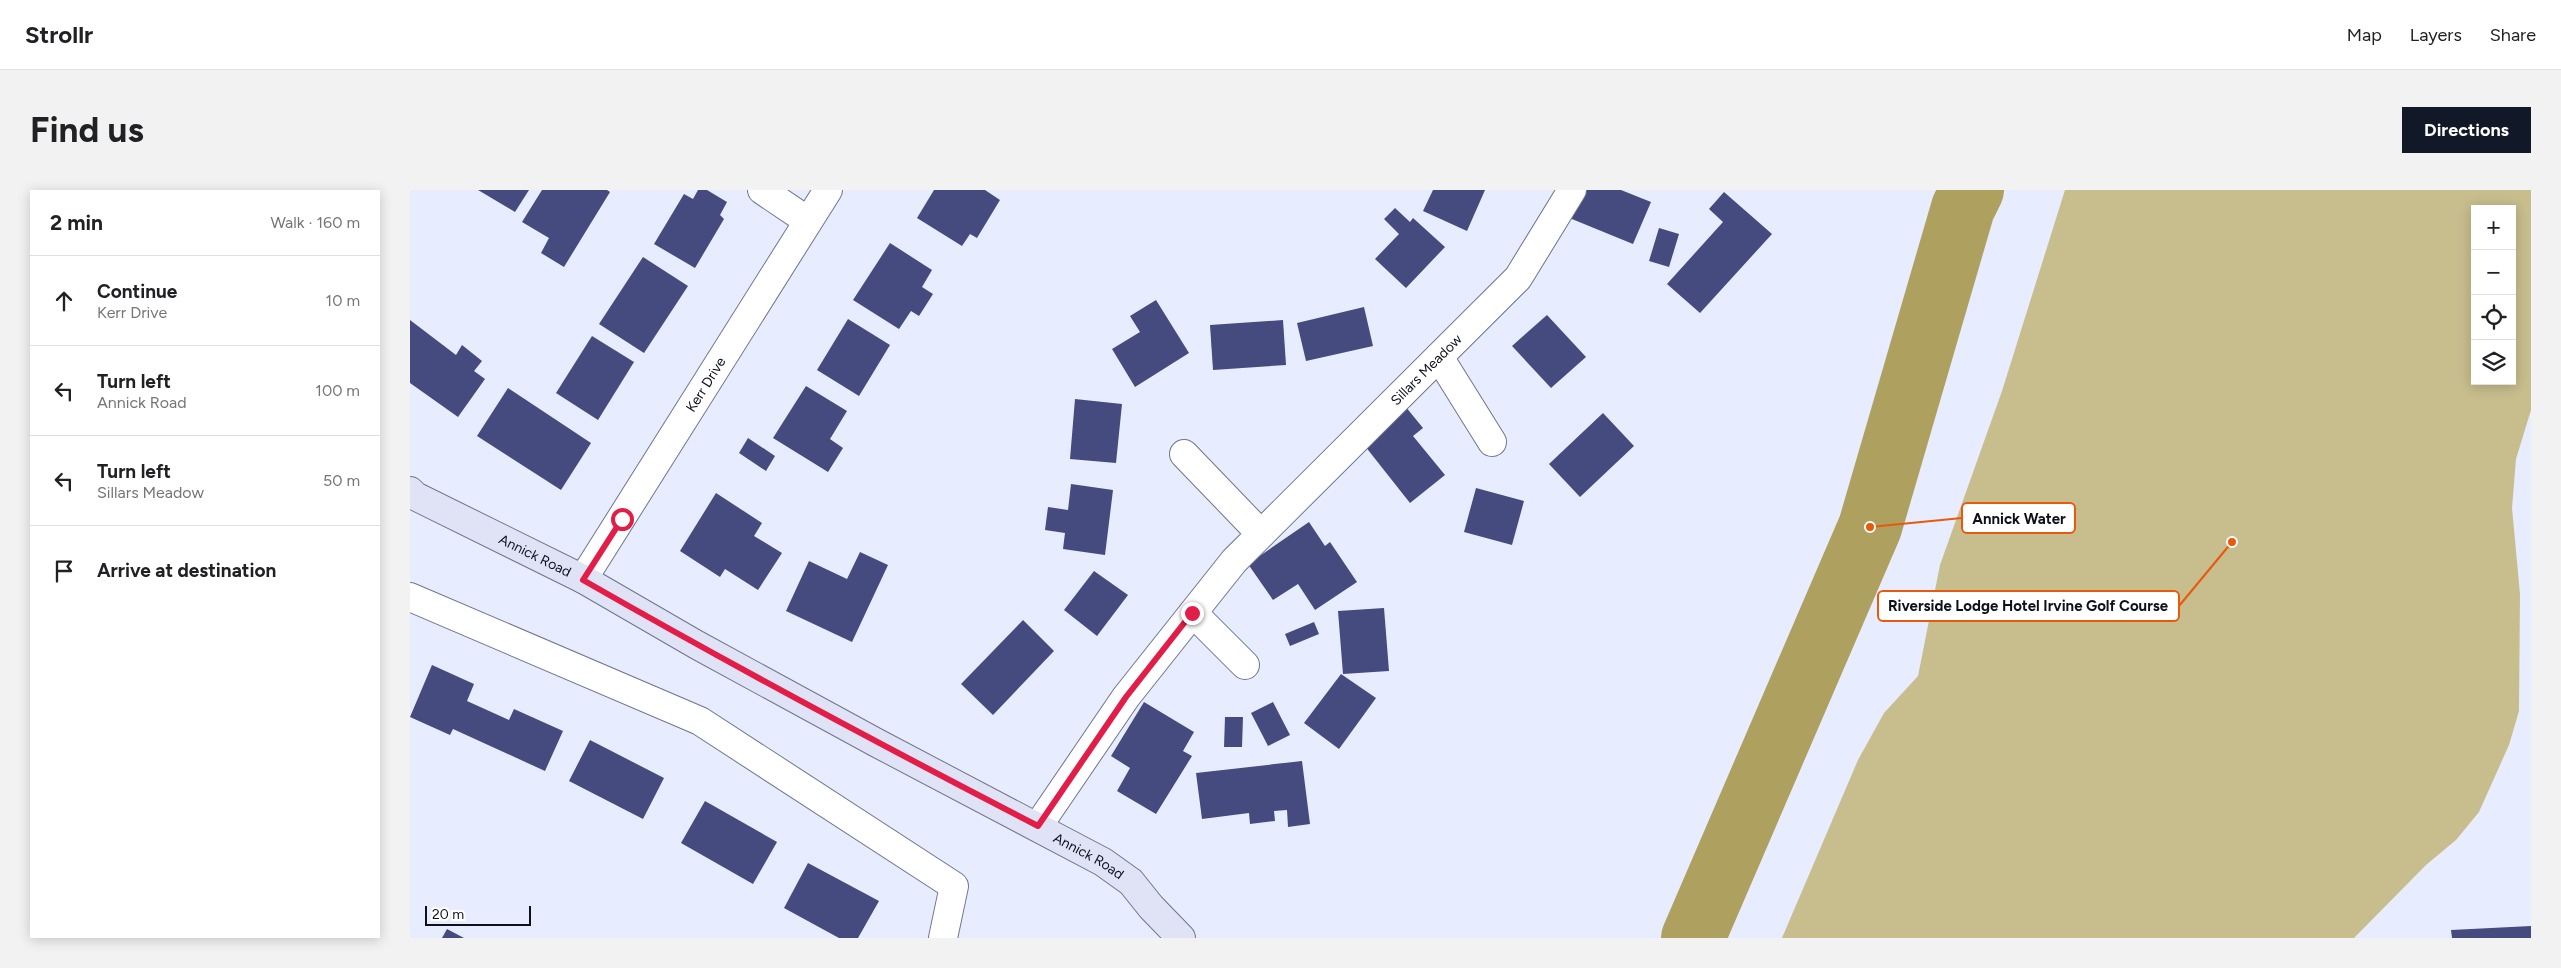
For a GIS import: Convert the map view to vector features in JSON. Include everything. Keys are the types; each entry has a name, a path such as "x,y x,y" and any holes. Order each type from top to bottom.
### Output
{"main road":[{"name":"Annick Road","path":"410,491 415,496 583,580 877,743 1038,826 1103,862 1131,882 1151,907 1181,938"},
{"name":"Annick Road","path":"1151,907 1163,938"}],"street":[{"path":"762,190 808,221"},
{"name":"Kerr Drive","path":"583,580 828,190"},
{"name":"Sillars Meadow","path":"1038,826 1126,697 1234,560 1518,278 1572,190"},
{"path":"1438,356 1492,442"},
{"path":"1184,454 1261,534"},
{"path":"410,597 700,721 954,886 943,938"},
{"path":"1192,613 1245,665"}],"shaded area":[{"path":"2065,190 2531,190 2531,410 2516,459 2512,508 2520,594 2519,711 2509,745 2479,812 2456,840 2426,865 2354,938 1782,938 1858,760 1884,713 1918,676 1940,565 2002,391"}],"building":[{"path":"478,190 529,190 515,212"},
{"path":"542,190 607,190 610,192 564,267 541,253 549,238 522,222"},
{"path":"698,190 707,190 727,202 720,215 724,219 695,268 654,244 684,194 693,199"},
{"path":"934,190 985,190 1000,200 977,238 970,234 962,246 917,218"},
{"path":"1433,190 1485,190 1467,231 1423,211"},
{"path":"1579,190 1621,190 1651,202 1633,244 1567,217"},
{"path":"1724,192 1772,234 1700,313 1667,284 1723,222 1709,209"},
{"path":"1395,208 1410,222 1413,218 1445,247 1406,288 1375,259 1399,234 1384,219"},
{"path":"1659,228 1679,234 1669,267 1649,261"},
{"path":"890,243 932,270 922,287 933,294 919,316 911,311 899,329 853,300"},
{"path":"643,257 688,286 644,353 599,324"},
{"path":"1156,300 1189,353 1135,387 1112,349 1140,332 1130,316"},
{"path":"1364,307 1373,346 1306,361 1297,323"},
{"path":"1547,315 1586,357 1551,388 1512,346"},
{"path":"848,319 890,345 859,396 817,370"},
{"path":"410,320 456,355 462,345 482,361 474,371 485,379 458,417 410,383"},
{"path":"1283,320 1286,365 1213,370 1210,325"},
{"path":"592,336 634,362 598,420 556,393"},
{"path":"806,386 847,411 830,439 843,448 828,472 773,438"},
{"path":"508,388 591,443 561,490 477,436"},
{"path":"1075,399 1122,404 1116,463 1070,459"},
{"path":"1405,406 1423,428 1413,436 1445,475 1410,503 1361,441"},
{"path":"1603,413 1634,446 1580,497 1549,464"},
{"path":"748,438 775,456 766,471 739,453"},
{"path":"1071,484 1113,490 1105,555 1063,549 1065,533 1045,530 1048,507 1068,510"},
{"path":"1476,488 1524,501 1512,545 1464,532"},
{"path":"716,493 762,523 754,536 782,553 758,590 725,569 720,577 680,551"},
{"path":"1309,522 1325,546 1330,542 1357,582 1315,610 1298,584 1273,600 1248,564"},
{"path":"860,552 888,565 852,642 786,611 809,561 847,579"},
{"path":"1094,571 1128,595 1097,636 1064,610"},
{"path":"1384,608 1389,671 1343,674 1338,611"},
{"path":"1023,620 1054,651 993,715 961,684"},
{"path":"1314,622 1319,634 1290,646 1285,634"},
{"path":"432,665 474,684 467,701 509,720 514,709 563,731 545,771 453,729 450,735 410,717"},
{"path":"1341,674 1376,698 1339,749 1304,723"},
{"path":"1144,702 1194,732 1183,751 1192,756 1156,814 1117,791 1130,768 1111,756"},
{"path":"1273,702 1290,735 1268,746 1251,713"},
{"path":"1225,717 1243,717 1242,747 1224,747"},
{"path":"590,740 664,778 643,819 569,781"},
{"path":"1302,761 1310,824 1288,827 1287,810 1274,811 1275,821 1250,824 1249,813 1202,819 1196,773"},
{"path":"705,801 777,842 753,884 681,843"},
{"path":"808,863 879,901 858,938 839,938 784,908"},
{"path":"2531,926 2531,938 2452,938 2451,930"},
{"path":"447,929 464,938 442,938"}],"waterway":[{"path":"1693,938 1870,527 1963,208 1972,190"}],"place":[{"name":"Annick Water","path":"1870,527"},
{"name":"Riverside Lodge Hotel Irvine Golf Course","path":"2232,542"}],"route":[{"path":"622,519 583,580 877,743 1038,826 1126,697 1192,613"}]}
